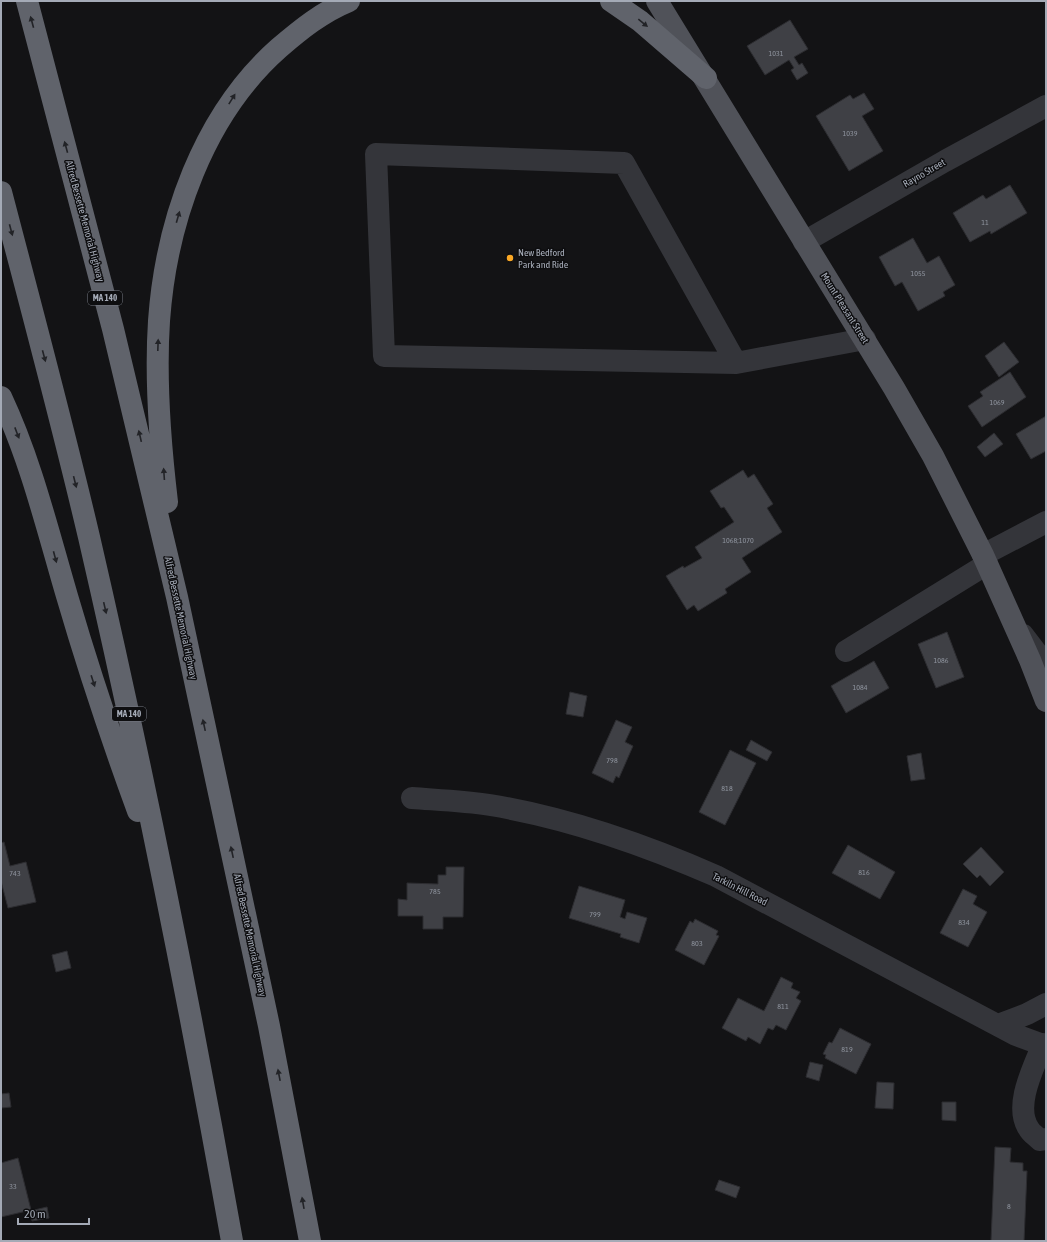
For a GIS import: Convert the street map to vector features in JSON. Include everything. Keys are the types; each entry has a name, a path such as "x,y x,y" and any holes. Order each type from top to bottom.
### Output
{"highway":[{"name":"Alfred Bessette Memorial Highway","path":"27,1 113,329 177,597 269,1026 310,1241"},
{"path":"177,597 165,491 158,360 159,320 164,280 180,210 197,164 215,127 236,93 264,62 305,26 349,1"},
{"path":"611,1 640,21 706,78"},
{"name":"MA 140","path":"1,192 88,536 127,705 163,878 232,1241"},
{"path":"1,397 14,426 33,478 100,704 163,878"}],"main road":[{"name":"Mount Pleasant Street","path":"657,1 706,78 804,242 865,339 933,456 1015,624 1046,701"}],"street":[{"name":"Rayno Street","path":"804,242 945,160 1046,106"},
{"path":"736,363 624,163 376,154 384,356 736,363 865,339"},
{"path":"846,651 1046,522"},
{"name":"Mount Pleasant Street","path":"1015,624 1046,665"},
{"name":"Tarkiln Hill Road","path":"412,798 489,805 528,812 593,829 676,858 716,876 1016,1035 1044,1045"},
{"path":"998,1025 1027,1014 1046,1004"},
{"path":"1044,1045 1024,1094 1024,1118 1028,1128 1040,1140 1046,1139"}],"building":[{"path":"790,20 808,49 794,57 799,65 802,63 808,73 797,80 791,70 794,68 789,60 765,75 747,46"},
{"path":"864,93 874,109 862,116 883,151 849,171 816,116 850,95 853,99"},
{"path":"1010,185 1027,213 991,234 990,231 970,242 953,213 983,195 986,199"},
{"path":"913,238 927,263 939,256 955,285 943,292 945,296 918,311 902,282 895,286 879,257"},
{"path":"1004,342 1019,362 999,377 985,356"},
{"path":"1010,372 1026,397 982,427 968,406 983,396 980,392"},
{"path":"1046,416 1046,451 1031,459 1016,434"},
{"path":"994,433 1003,444 985,457 977,447"},
{"path":"743,470 748,478 754,474 773,504 767,508 782,532 742,558 751,572 725,589 727,593 698,611 694,605 687,610 666,576 683,566 684,568 702,558 695,547 734,522 724,507 721,508 710,491"},
{"path":"947,632 964,677 936,688 918,644"},
{"path":"874,661 889,688 846,713 831,686"},
{"path":"570,692 587,696 583,717 566,714"},
{"path":"616,720 632,727 625,742 633,746 619,778 616,776 613,783 592,773"},
{"path":"751,740 772,752 767,761 746,750"},
{"path":"730,750 756,763 725,825 699,812"},
{"path":"921,753 925,779 911,781 907,756"},
{"path":"4,842 10,866 26,862 36,902 8,908 1,881 1,843"},
{"path":"848,845 895,872 880,899 832,873"},
{"path":"981,847 1004,872 990,886 980,875 977,878 963,864"},
{"path":"446,867 464,867 463,917 443,917 443,929 423,929 423,916 398,916 398,899 407,900 407,883 438,884 438,875 446,875"},
{"path":"579,886 625,900 620,917 625,919 627,912 647,918 639,943 620,937 621,934 569,918"},
{"path":"963,889 977,896 973,904 987,912 968,947 940,933"},
{"path":"695,919 718,931 716,935 719,936 704,965 675,950 690,921 693,923"},
{"path":"67,951 71,968 56,972 52,955"},
{"path":"781,977 793,983 791,988 800,992 796,998 801,1001 786,1030 776,1025 773,1030 768,1028 760,1044 748,1037 746,1041 722,1028 738,998 764,1011"},
{"path":"840,1028 871,1044 856,1074 825,1058 826,1055 823,1054 829,1042 832,1043"},
{"path":"810,1062 823,1065 819,1081 806,1077"},
{"path":"877,1082 894,1083 893,1109 875,1108"},
{"path":"9,1093 11,1107 1,1108 1,1094"},
{"path":"942,1102 956,1102 956,1121 942,1120"},
{"path":"995,1147 1011,1148 1010,1162 1023,1163 1023,1171 1027,1171 1024,1241 991,1241"},
{"path":"18,1158 31,1210 1,1217 1,1163"},
{"path":"719,1180 740,1187 736,1198 715,1190"},
{"path":"47,1207 49,1218 32,1221 30,1211"}],"place":[{"name":"New Bedford Park and Ride","path":"510,258"}]}
